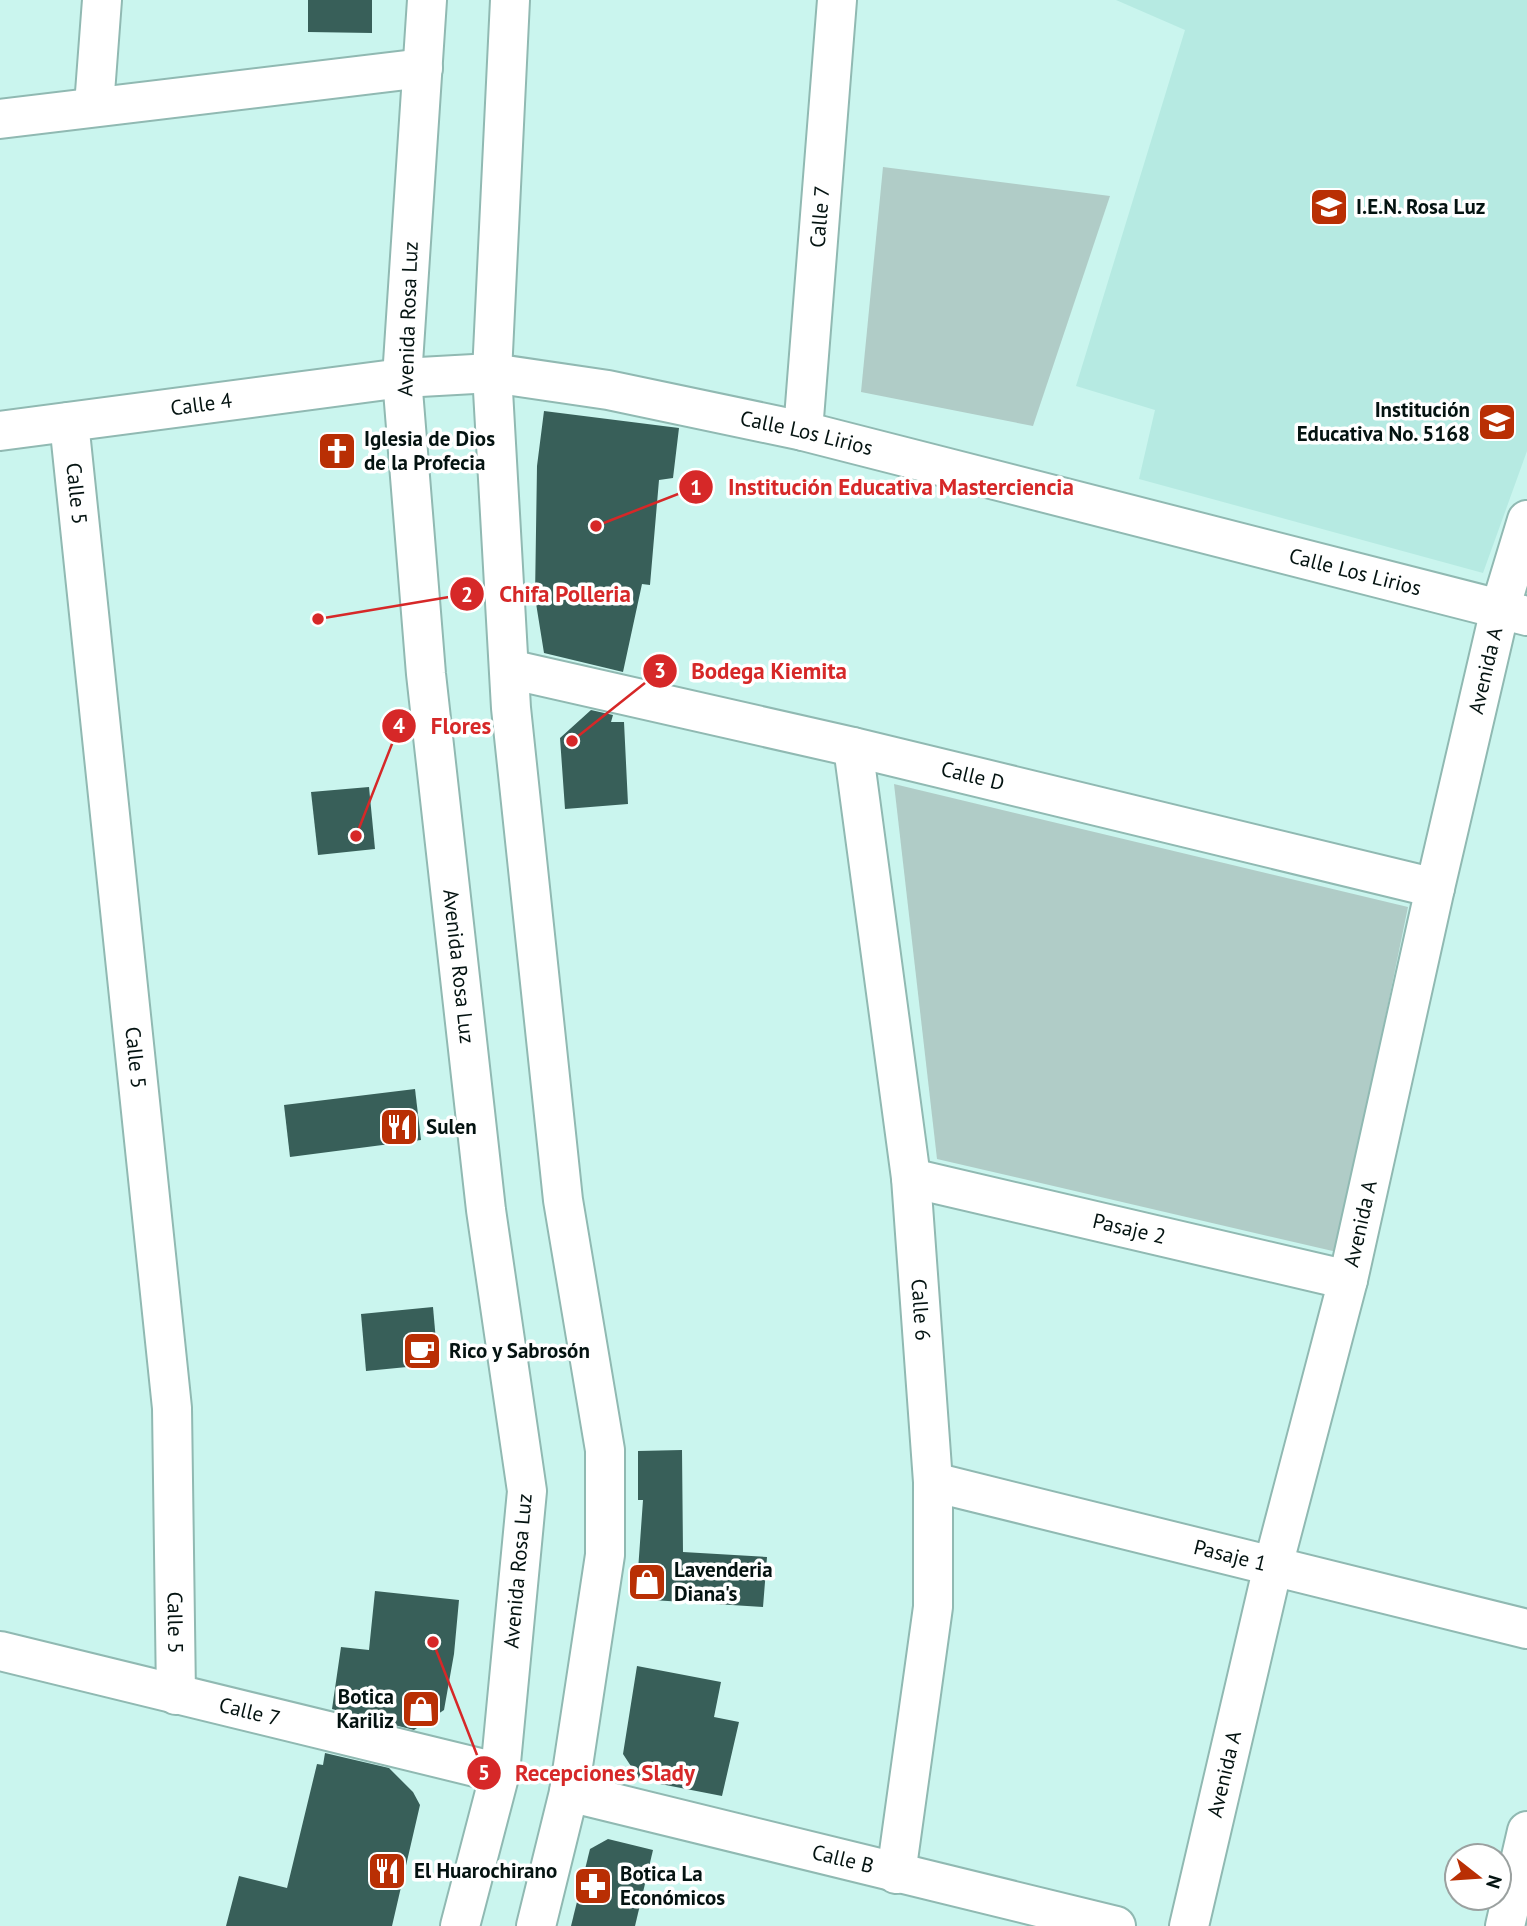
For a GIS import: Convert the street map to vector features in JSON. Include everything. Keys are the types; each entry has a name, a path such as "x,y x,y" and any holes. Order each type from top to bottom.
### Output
{"street":[{"path":"94,106 102,0"},
{"name":"Avenida Rosa Luz","path":"427,0 402,378 435,757 486,1210 527,1491 499,1773 460,1926"},
{"path":"510,0 492,373 511,708 563,1200 604,1450 605,1555 569,1792 536,1926"},
{"name":"Calle 7","path":"803,431 837,0"},
{"path":"0,119 423,68"},
{"name":"Calle Los Lirios","path":"402,378 492,373 608,390 803,431 1514,612"},
{"name":"Calle 4","path":"0,431 402,378"},
{"name":"Calle 5","path":"69,422 172,1408 176,1695"},
{"name":"Avenida A","path":"1189,1926 1273,1566 1348,1280 1435,888 1514,612 1527,520"},
{"name":"Calle D","path":"509,669 853,747 1435,888"},
{"name":"Calle 6","path":"853,747 912,1178 933,1482 933,1607 896,1874"},
{"name":"Pasaje 2","path":"912,1178 1348,1280"},
{"name":"Pasaje 1","path":"933,1482 1527,1629"},
{"name":"Calle 7","path":"0,1651 499,1773"},
{"name":"Calle B","path":"569,1792 1116,1926"},
{"path":"1505,1926 1527,1831"}],"shaded area":[{"name":"I.E.N. Rosa Luz","path":"1116,0 1527,0 1527,451 1483,573 1139,479 1155,410 1076,386 1185,30"},
{"path":"883,167 1110,196 1033,426 861,392"},
{"path":"894,784 1408,907 1337,1252 937,1159"}],"building":[{"path":"308,0 372,0 372,33 308,32"},
{"path":"544,411 679,428 673,478 659,480 650,585 642,584 623,672 544,653 535,597 537,466"},
{"path":"591,710 613,715 611,722 624,722 628,804 565,809 560,738"},
{"path":"369,787 375,849 318,855 311,792"},
{"path":"415,1089 421,1140 290,1157 284,1105"},
{"path":"433,1307 438,1364 366,1371 361,1314"},
{"path":"682,1450 683,1552 767,1557 763,1607 636,1599 643,1500 638,1500 638,1451"},
{"path":"375,1591 459,1600 454,1654 444,1710 414,1730 332,1709 341,1647 369,1650"},
{"path":"637,1666 721,1682 714,1717 739,1722 722,1796 640,1780 623,1754"},
{"path":"325,1753 389,1768 413,1792 420,1805 392,1926 226,1926 239,1876 287,1888 317,1764 323,1765"},
{"path":"608,1839 653,1850 635,1926 571,1926 590,1849"}],"place":[{"name":"I.E.N. Rosa Luz","path":"1329,207"},
{"name":"Institución Educativa No. 5168","path":"1497,422"},
{"name":"Iglesia de Dios de la Profecia","path":"337,451"},
{"name":"Institución Educativa Masterciencia","path":"596,526"},
{"name":"Chifa Polleria","path":"318,619"},
{"name":"Bodega Kiemita","path":"572,741"},
{"name":"Flores","path":"356,836"},
{"name":"Sulen","path":"399,1127"},
{"name":"Rico y Sabrosón","path":"422,1351"},
{"name":"Lavenderia Diana's","path":"647,1582"},
{"name":"Recepciones Slady","path":"433,1642"},
{"name":"Botica Kariliz","path":"421,1709"},
{"name":"El Huarochirano","path":"387,1871"},
{"name":"Botica La Económicos","path":"593,1886"}]}
